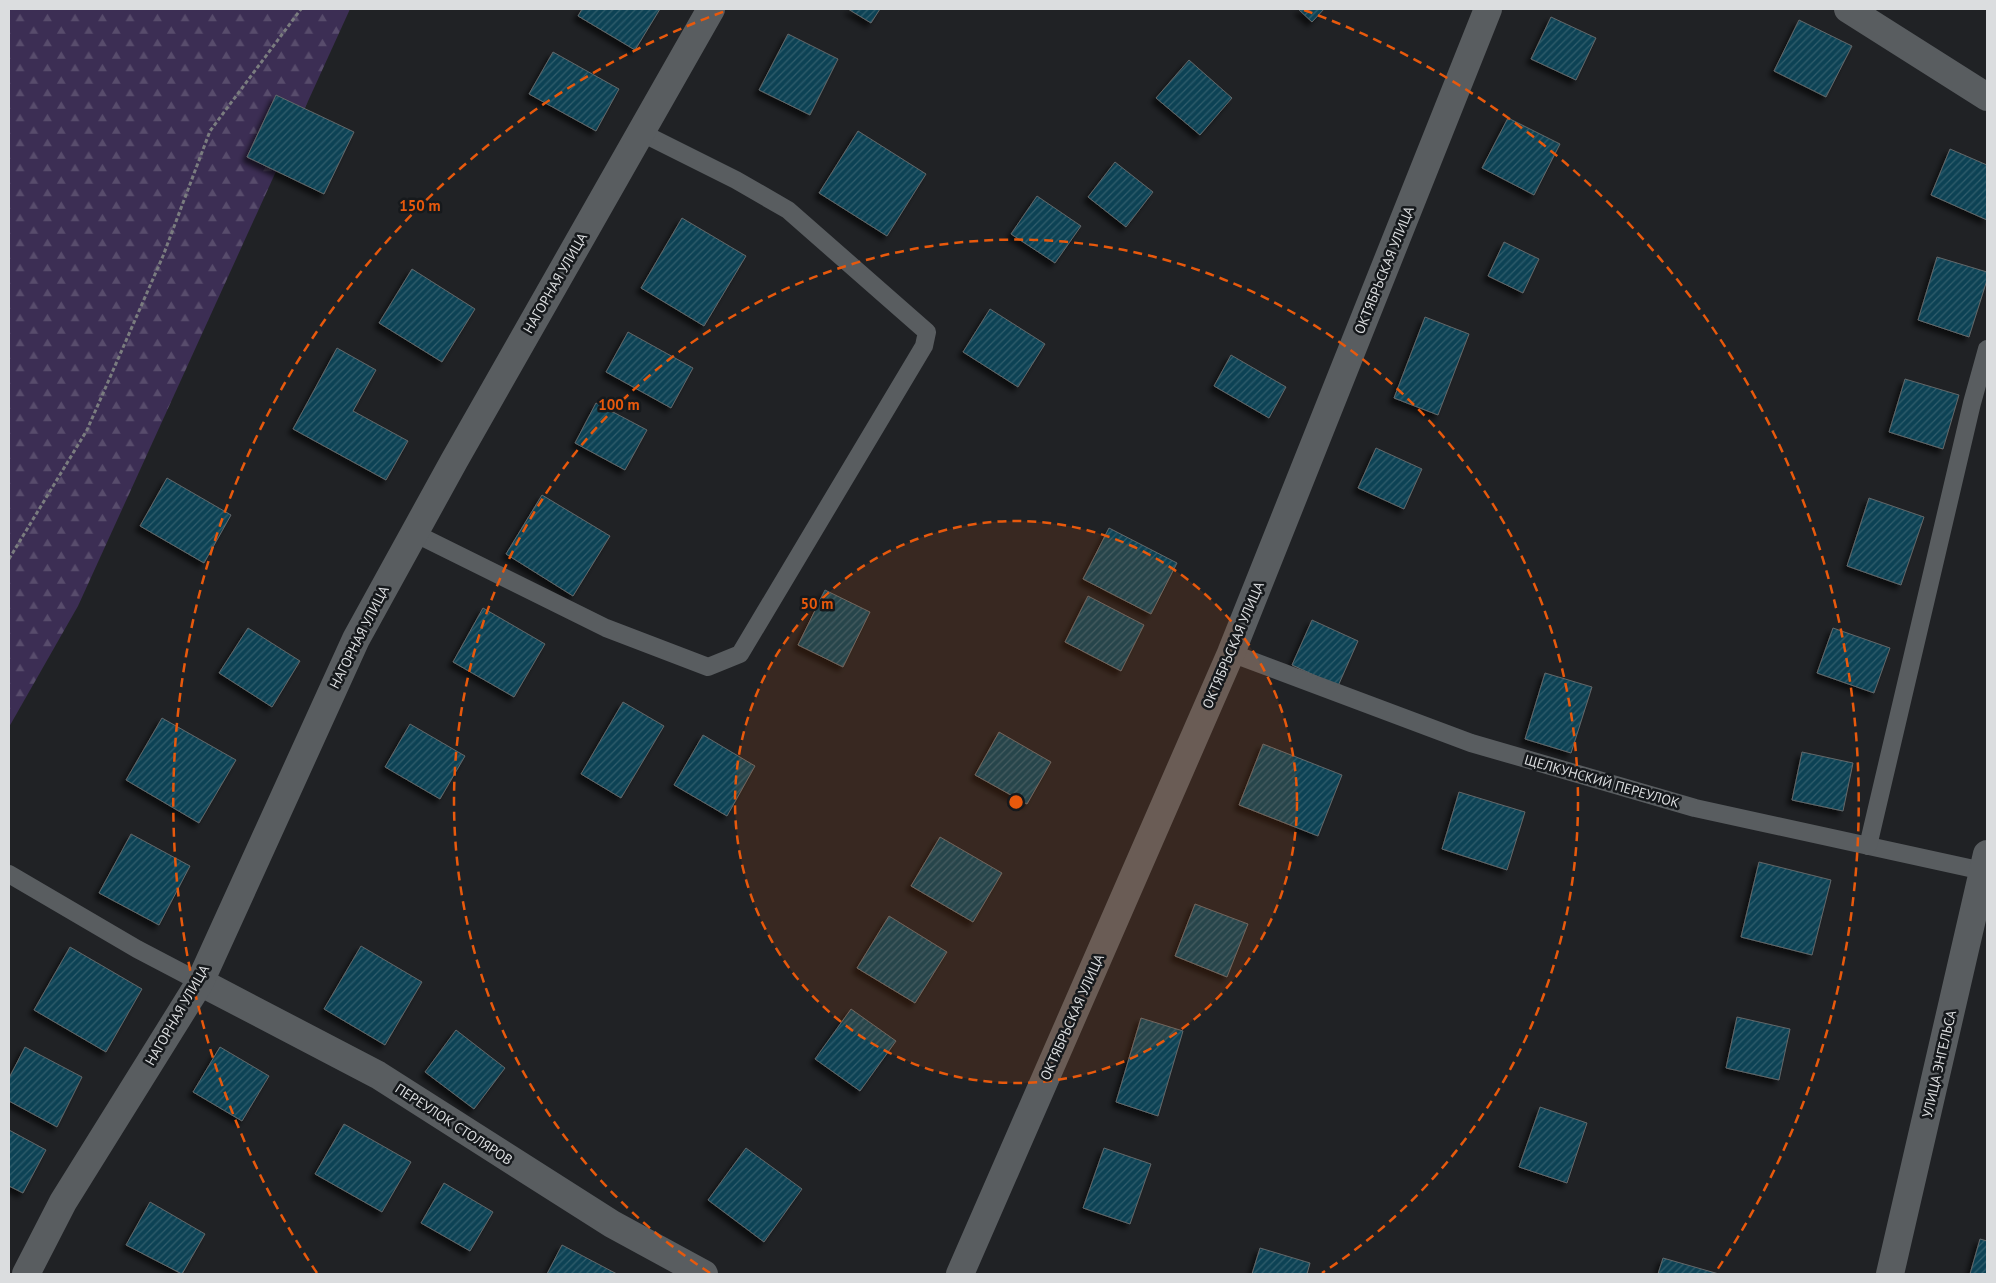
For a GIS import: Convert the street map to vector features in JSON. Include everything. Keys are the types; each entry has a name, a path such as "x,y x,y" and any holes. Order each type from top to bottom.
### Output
{"street":[{"name":"НАГОРНАЯ УЛИЦА","path":"26,1274 63,1202 200,982 356,639 414,533 711,9"},
{"name":"ОКТЯБРЬСКАЯ УЛИЦА","path":"960,1274 1231,653 1488,9"},
{"path":"1848,9 1987,97"},
{"name":"УЛИЦА ЭНГЕЛЬСА","path":"1890,1274 1985,863"},
{"name":"ПЕРЕУЛОК СТОЛЯРОВ","path":"200,982 378,1075 612,1224 704,1274"}],"lane":[{"path":"414,533 606,628 708,667 740,654 924,346 927,332 788,210 736,180 640,132"},
{"path":"1868,846 1972,403 1987,349"},
{"name":"ЩЕЛКУНСКИЙ ПЕРЕУЛОК","path":"1231,653 1471,743 1695,808 1868,846 1985,863"},
{"path":"9,874 137,950 200,982"}],"path":[{"path":"9,559 87,430 163,256 210,132 301,9"}],"green space":[{"path":"9,9 350,9 78,606 9,727"}],"building":[{"path":"582,9 660,9 635,50 578,16"},
{"path":"848,9 880,9 871,23"},
{"path":"1298,9 1324,9 1312,22"},
{"path":"1551,17 1596,38 1576,80 1531,59"},
{"path":"1799,20 1852,46 1826,97 1774,71"},
{"path":"788,34 838,59 810,115 759,90"},
{"path":"553,52 619,89 596,131 529,94"},
{"path":"1189,60 1232,98 1200,135 1156,98"},
{"path":"276,95 354,132 324,194 247,157"},
{"path":"1508,118 1560,144 1534,195 1482,168"},
{"path":"858,131 926,174 887,236 819,193"},
{"path":"1950,149 1987,165 1987,220 1931,195"},
{"path":"1115,162 1153,192 1126,227 1088,197"},
{"path":"1037,196 1081,226 1055,263 1011,234"},
{"path":"682,218 746,256 704,326 641,288"},
{"path":"1504,242 1539,259 1523,293 1488,276"},
{"path":"1937,257 1987,272 1987,280 1969,337 1918,320"},
{"path":"412,269 475,309 442,362 379,323"},
{"path":"990,309 1045,344 1018,387 963,352"},
{"path":"1425,317 1469,334 1438,415 1394,398"},
{"path":"628,332 693,368 671,408 606,372"},
{"path":"337,348 376,370 353,411 408,441 386,480 293,429"},
{"path":"1231,355 1286,387 1269,418 1214,386"},
{"path":"1905,379 1959,395 1943,449 1889,432"},
{"path":"596,403 647,430 625,470 575,443"},
{"path":"1376,448 1422,469 1404,509 1358,488"},
{"path":"167,478 231,515 204,563 140,526"},
{"path":"542,495 610,536 573,596 506,554"},
{"path":"1869,498 1924,517 1901,585 1847,566"},
{"path":"1109,528 1177,563 1151,614 1083,579"},
{"path":"825,590 870,612 843,667 798,645"},
{"path":"1088,596 1144,625 1121,671 1065,642"},
{"path":"483,608 545,644 514,697 453,662"},
{"path":"1312,620 1358,641 1338,686 1292,665"},
{"path":"248,628 300,661 272,707 219,673"},
{"path":"1833,628 1890,648 1874,693 1817,673"},
{"path":"1545,673 1592,687 1571,753 1525,739"},
{"path":"623,702 664,726 621,798 581,774"},
{"path":"162,718 236,760 199,823 126,780"},
{"path":"410,724 465,756 440,799 385,767"},
{"path":"999,732 1051,762 1027,804 975,775"},
{"path":"703,735 755,766 727,816 674,785"},
{"path":"1263,744 1342,775 1318,836 1239,805"},
{"path":"1802,752 1853,763 1843,811 1792,800"},
{"path":"1459,792 1525,812 1507,870 1442,849"},
{"path":"131,834 190,866 159,925 99,893"},
{"path":"940,837 1002,873 973,922 911,886"},
{"path":"1759,862 1831,880 1812,955 1741,937"},
{"path":"1195,904 1248,924 1227,977 1175,956"},
{"path":"889,916 947,952 915,1003 857,968"},
{"path":"361,946 422,982 385,1045 324,1009"},
{"path":"70,947 142,989 106,1052 34,1010"},
{"path":"851,1009 896,1041 860,1091 815,1059"},
{"path":"1737,1017 1790,1029 1779,1080 1726,1068"},
{"path":"1141,1018 1183,1031 1158,1116 1116,1102"},
{"path":"456,1030 505,1068 474,1109 425,1072"},
{"path":"25,1047 82,1077 57,1127 9,1101 9,1078"},
{"path":"220,1047 269,1076 242,1121 193,1092"},
{"path":"1540,1107 1587,1123 1567,1183 1519,1167"},
{"path":"344,1124 411,1162 382,1212 315,1174"},
{"path":"9,1130 46,1150 23,1193 9,1186"},
{"path":"746,1148 802,1189 764,1242 708,1200"},
{"path":"1104,1148 1151,1164 1130,1224 1083,1208"},
{"path":"444,1183 493,1212 470,1251 421,1223"},
{"path":"150,1202 205,1234 182,1274 126,1245"},
{"path":"1980,1239 1987,1241 1987,1274 1970,1274"},
{"path":"562,1245 617,1274 547,1274"},
{"path":"1260,1248 1310,1263 1307,1274 1252,1274"},
{"path":"1663,1258 1719,1274 1658,1274"}]}
